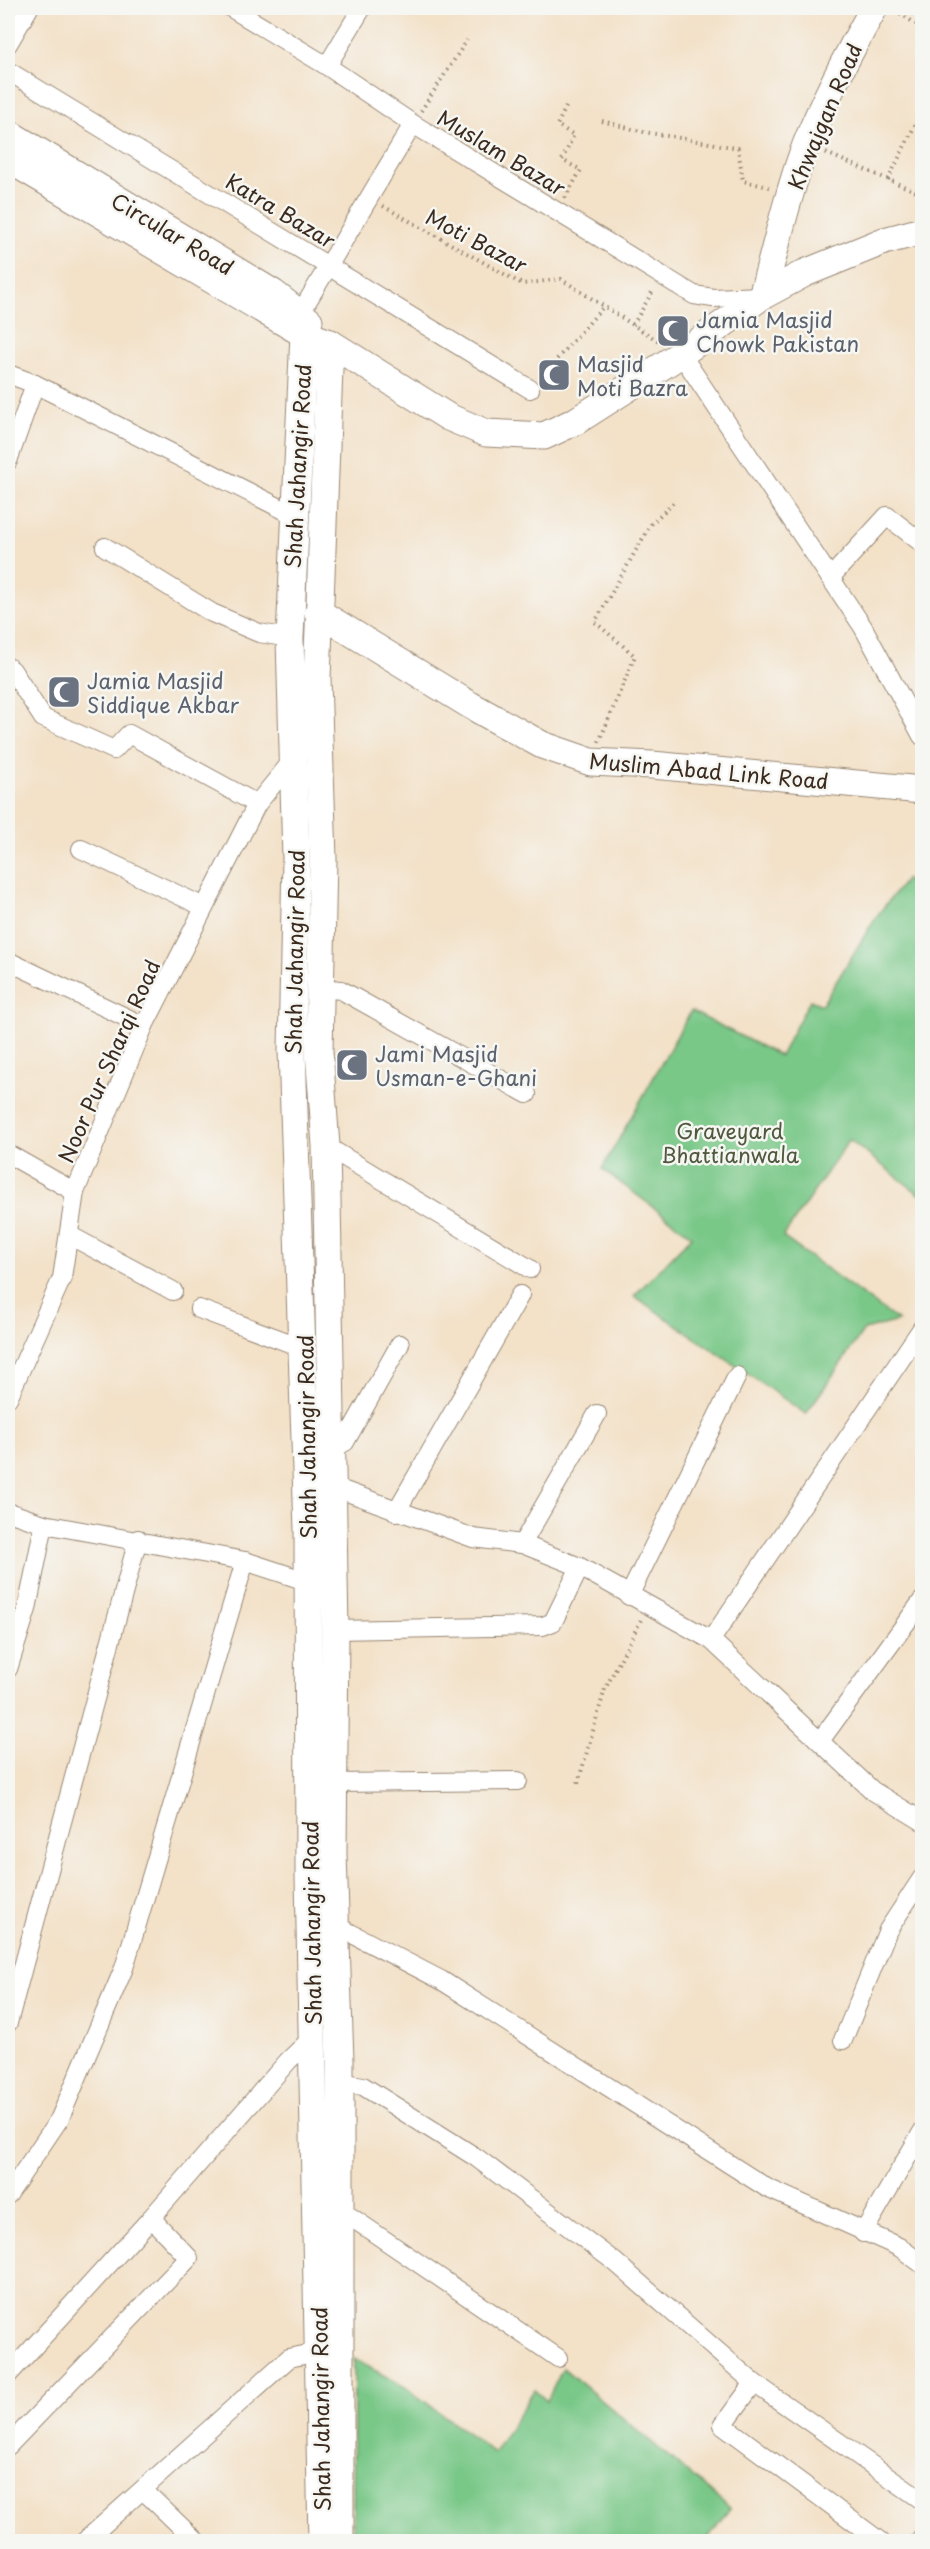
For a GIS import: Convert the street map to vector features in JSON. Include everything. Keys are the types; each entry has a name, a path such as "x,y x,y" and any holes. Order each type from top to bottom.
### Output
{"street":[{"path":"8,44 29,8"},
{"name":"Muslam Bazar","path":"231,8 327,66 413,124 694,295 713,298 762,296"},
{"path":"327,66 362,8"},
{"name":"Khwajgan Road","path":"762,296 790,191 806,144 831,88 874,8"},
{"name":"Katra Bazar","path":"8,71 530,390"},
{"path":"302,323 327,265 413,124"},
{"name":"Circular Road","path":"8,133 330,343 448,417 486,433 544,436 576,422 681,354 762,296 805,273 884,241 922,231"},
{"name":"Circular Road","path":"8,159 302,323"},
{"name":"Shah Jahangir Road","path":"302,323 290,638 296,859 292,1050 309,1582 309,1875 322,2541"},
{"name":"Shah Jahangir Road","path":"330,343 318,612 323,859 319,1051 326,1146 335,1630 333,1854 337,1926 339,2082 340,2541"},
{"path":"681,354 862,627 922,736"},
{"path":"8,374 36,384 294,515"},
{"path":"8,461 36,384"},
{"path":"830,578 887,516 922,543"},
{"path":"105,547 212,613 259,633 290,638"},
{"name":"Muslim Abad Link Road","path":"318,612 470,705 542,745 591,762 652,765 922,790"},
{"path":"9,673 43,718 114,750 129,734 257,804"},
{"path":"292,761 320,756"},
{"name":"Noor Pur Sharqi Road","path":"8,1398 12,1372 62,1278 75,1192 144,1026 257,804 292,761"},
{"path":"81,849 204,907"},
{"path":"8,961 144,1026"},
{"path":"320,988 341,990 527,1094"},
{"path":"326,1146 530,1269"},
{"path":"8,1154 75,1192"},
{"path":"69,1235 173,1291"},
{"path":"396,1512 520,1295"},
{"path":"199,1308 303,1348"},
{"path":"711,1640 922,1328"},
{"path":"332,1449 345,1442 400,1344"},
{"path":"629,1596 737,1376"},
{"path":"522,1544 597,1414"},
{"path":"331,1486 396,1512 473,1538 522,1544 580,1567 711,1640 873,1791 922,1821"},
{"path":"8,1512 44,1524 138,1539 185,1552 245,1561 309,1582"},
{"path":"8,1669 27,1609 44,1524"},
{"path":"8,2023 138,1539"},
{"path":"8,2195 60,2118 124,1968 245,1561"},
{"path":"335,1630 543,1626 553,1622 580,1567"},
{"path":"820,1741 922,1601"},
{"path":"333,1783 518,1781"},
{"path":"843,2040 888,1930 922,1878"},
{"path":"337,1926 441,1980 767,2188 863,2233 899,2247 922,2264"},
{"path":"8,2375 151,2218 288,2061 313,2037"},
{"path":"339,2082 363,2086 477,2158 615,2262 754,2383 922,2500"},
{"path":"863,2233 922,2132"},
{"path":"339,2209 558,2358"},
{"path":"8,2446 189,2258 151,2218"},
{"path":"84,2541 289,2358 318,2352"},
{"path":"754,2383 723,2425 881,2541"},
{"path":"143,2490 196,2541"},
{"path":"919,2541 922,2537"}],"path":[{"path":"892,8 922,28"},
{"path":"413,124 467,40"},
{"path":"556,211 581,170 562,160 574,135 557,125 567,105"},
{"path":"888,180 922,111"},
{"path":"602,121 644,132 738,148 743,181 790,191"},
{"path":"806,144 922,194"},
{"name":"Moti Bazar","path":"369,199 522,284 561,279 681,354"},
{"path":"633,325 662,276"},
{"path":"530,390 604,306"},
{"path":"591,762 635,656 595,622 651,524 676,500"},
{"path":"578,1783 605,1689 648,1606"}],"green space":[{"name":"Graveyard Bhattianwala","path":"906,879 922,892 922,1196 849,1140 783,1237 898,1321 864,1330 806,1414 634,1296 692,1236 602,1169 691,1011 780,1056 810,1000 822,1005 876,917"},
{"path":"354,2359 405,2387 494,2453 534,2390 547,2401 563,2368 730,2508 706,2541 353,2542"}],"place":[{"name":"Jamia Masjid Chowk Pakistan","path":"673,331"},
{"name":"Masjid Moti Bazra","path":"554,375"},
{"name":"Jamia Masjid Siddique Akbar","path":"64,692"},
{"name":"Jami Masjid Usman-e-Ghani","path":"352,1065"}]}
